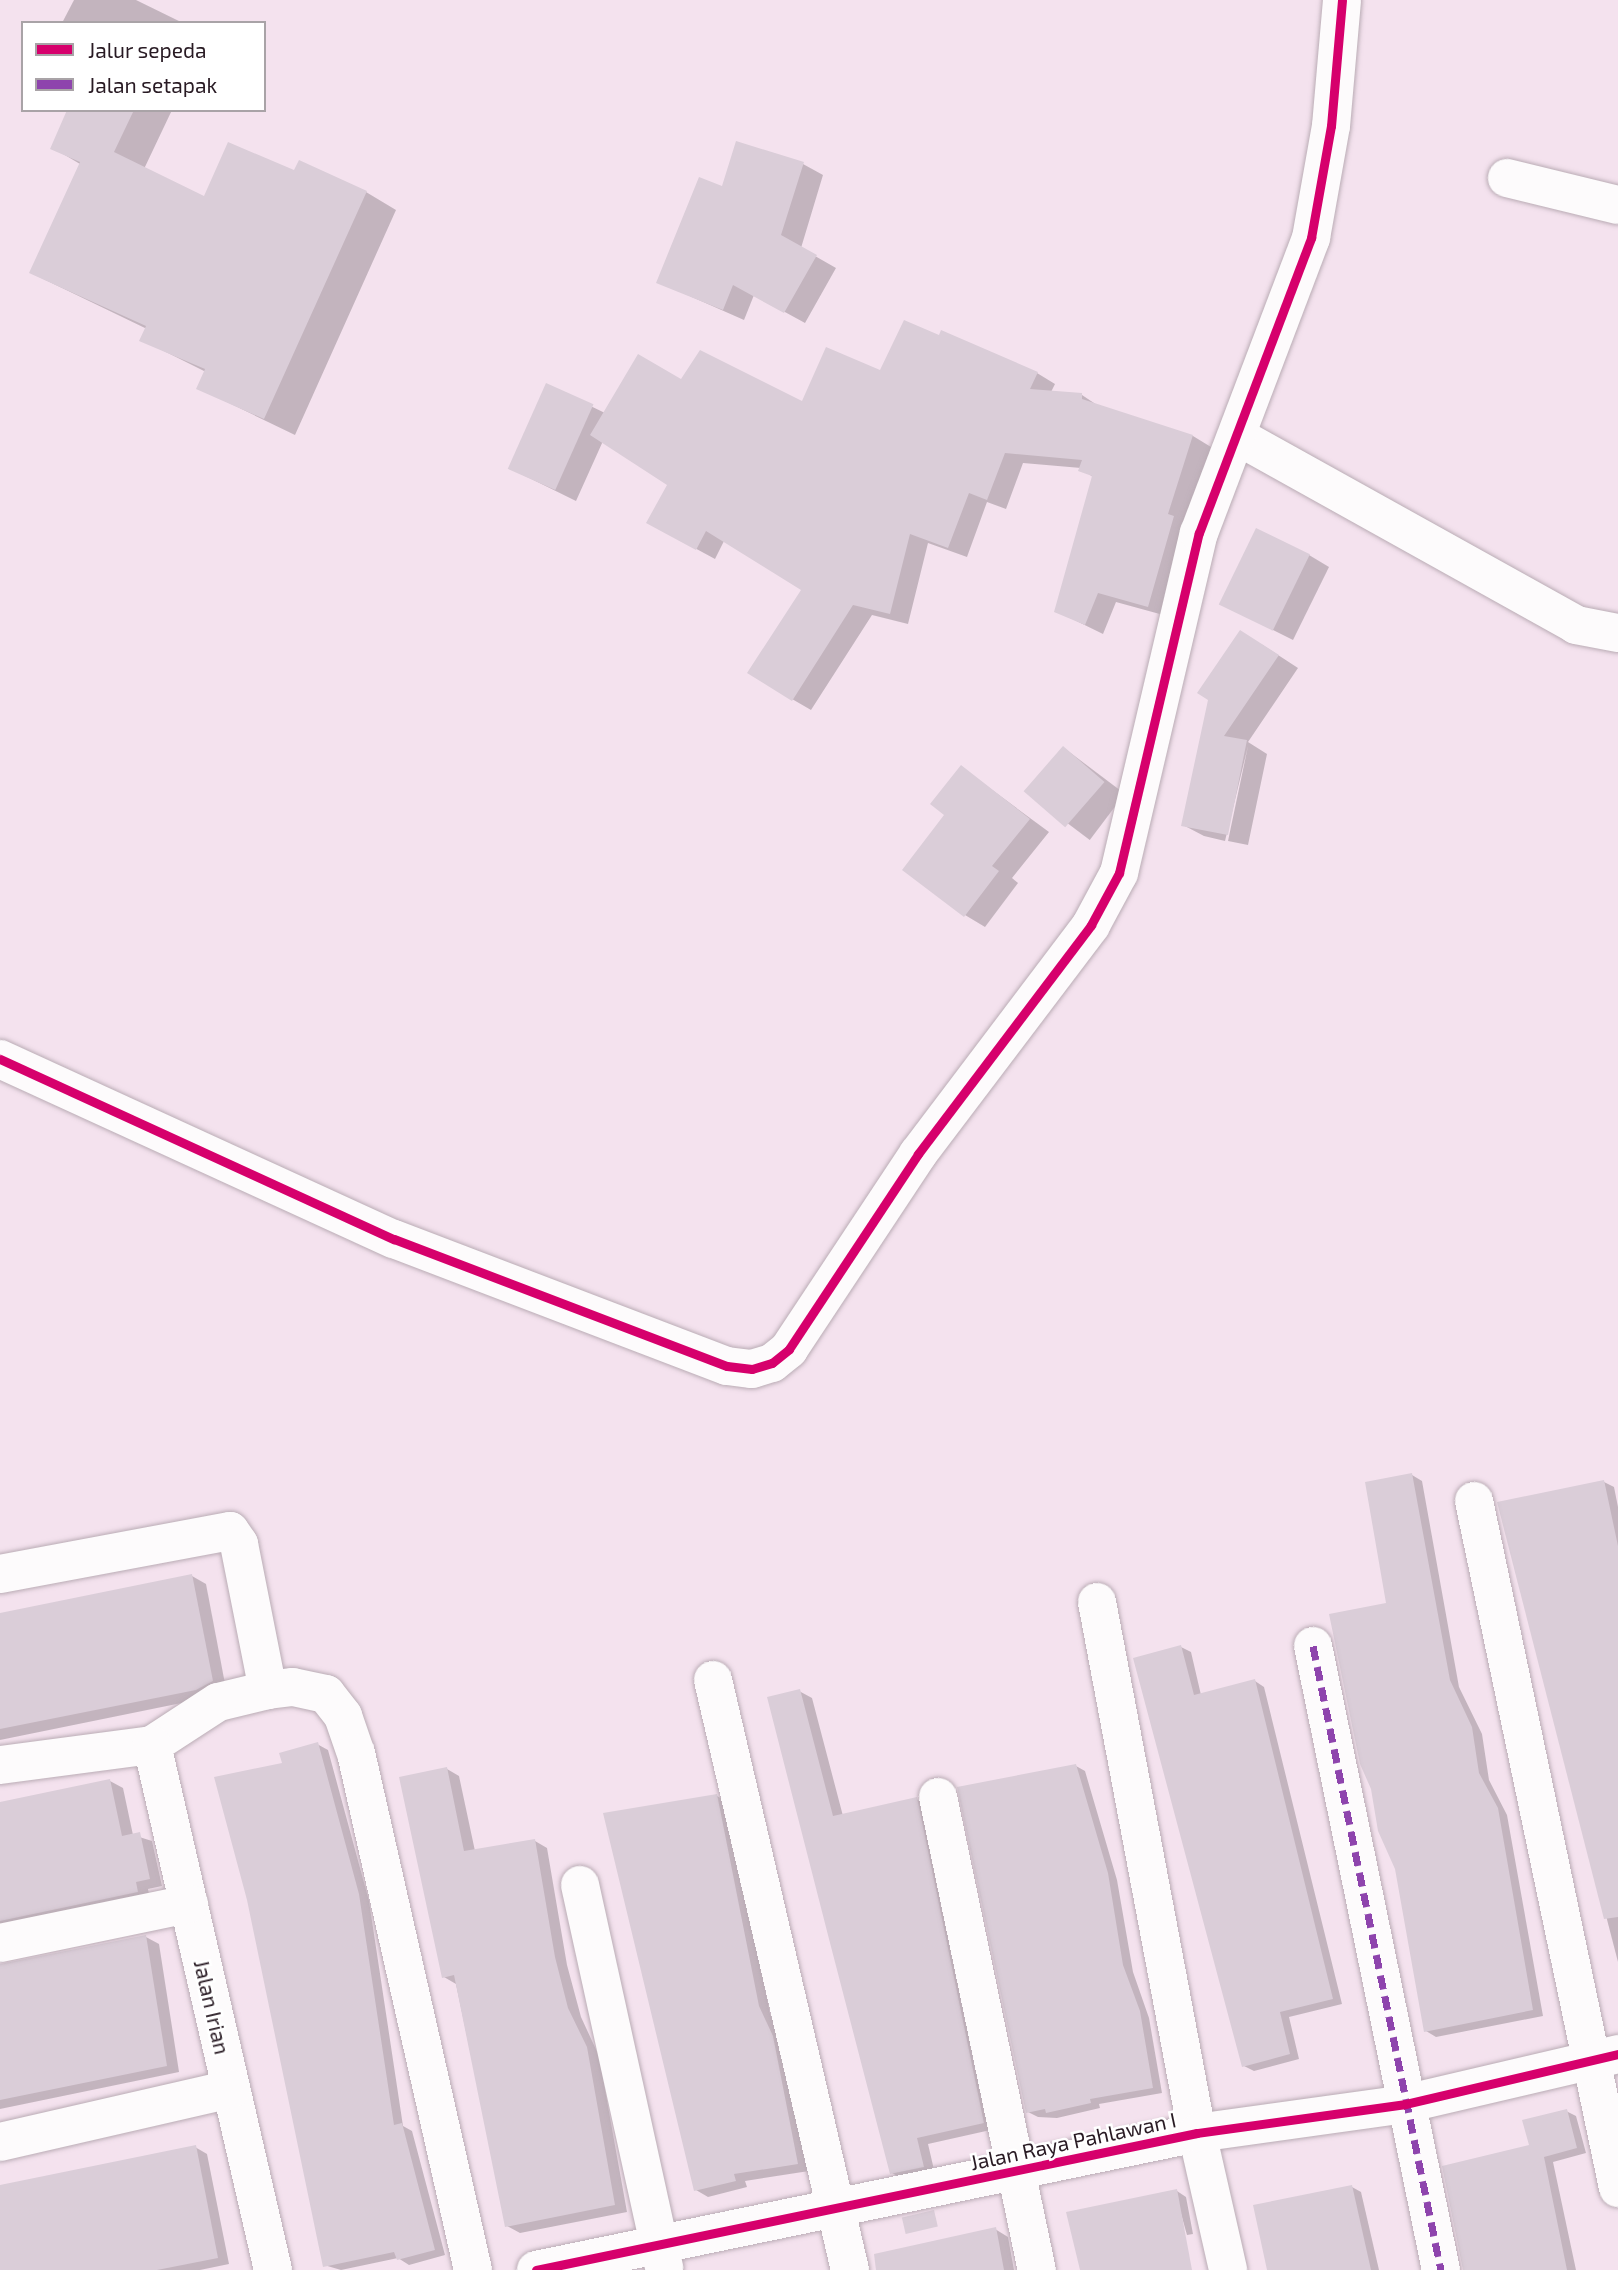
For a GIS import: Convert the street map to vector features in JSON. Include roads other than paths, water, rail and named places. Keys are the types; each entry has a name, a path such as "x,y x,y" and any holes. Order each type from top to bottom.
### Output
{"street":[{"path":"0,1059 394,1239 727,1366 752,1369 772,1363 789,1349 918,1154 1091,925 1119,873 1199,533 1311,238 1331,126 1342,0"},
{"path":"1507,178 1618,205"},
{"path":"1237,436 1576,625 1618,633"},
{"path":"1474,1501 1605,2057 1618,2188"},
{"path":"0,1574 230,1531 239,1544 268,1689"},
{"path":"1097,1602 1197,2133 1228,2270"},
{"path":"1314,1646 1405,2104 1441,2270"},
{"path":"713,1680 850,2270"},
{"path":"0,1765 152,1745 218,1702 268,1689 293,1687 326,1694 344,1716 356,1753 473,2270"},
{"name":"Jalan Irian","path":"152,1745 273,2270"},
{"path":"938,1797 1037,2270"},
{"path":"580,1885 662,2257"},
{"path":"0,1943 189,1904"},
{"name":"Jalan Raya Pahlawan I","path":"536,2270 662,2257 837,2208 1197,2133 1405,2104 1605,2057"},
{"path":"0,2142 231,2089"}]}
